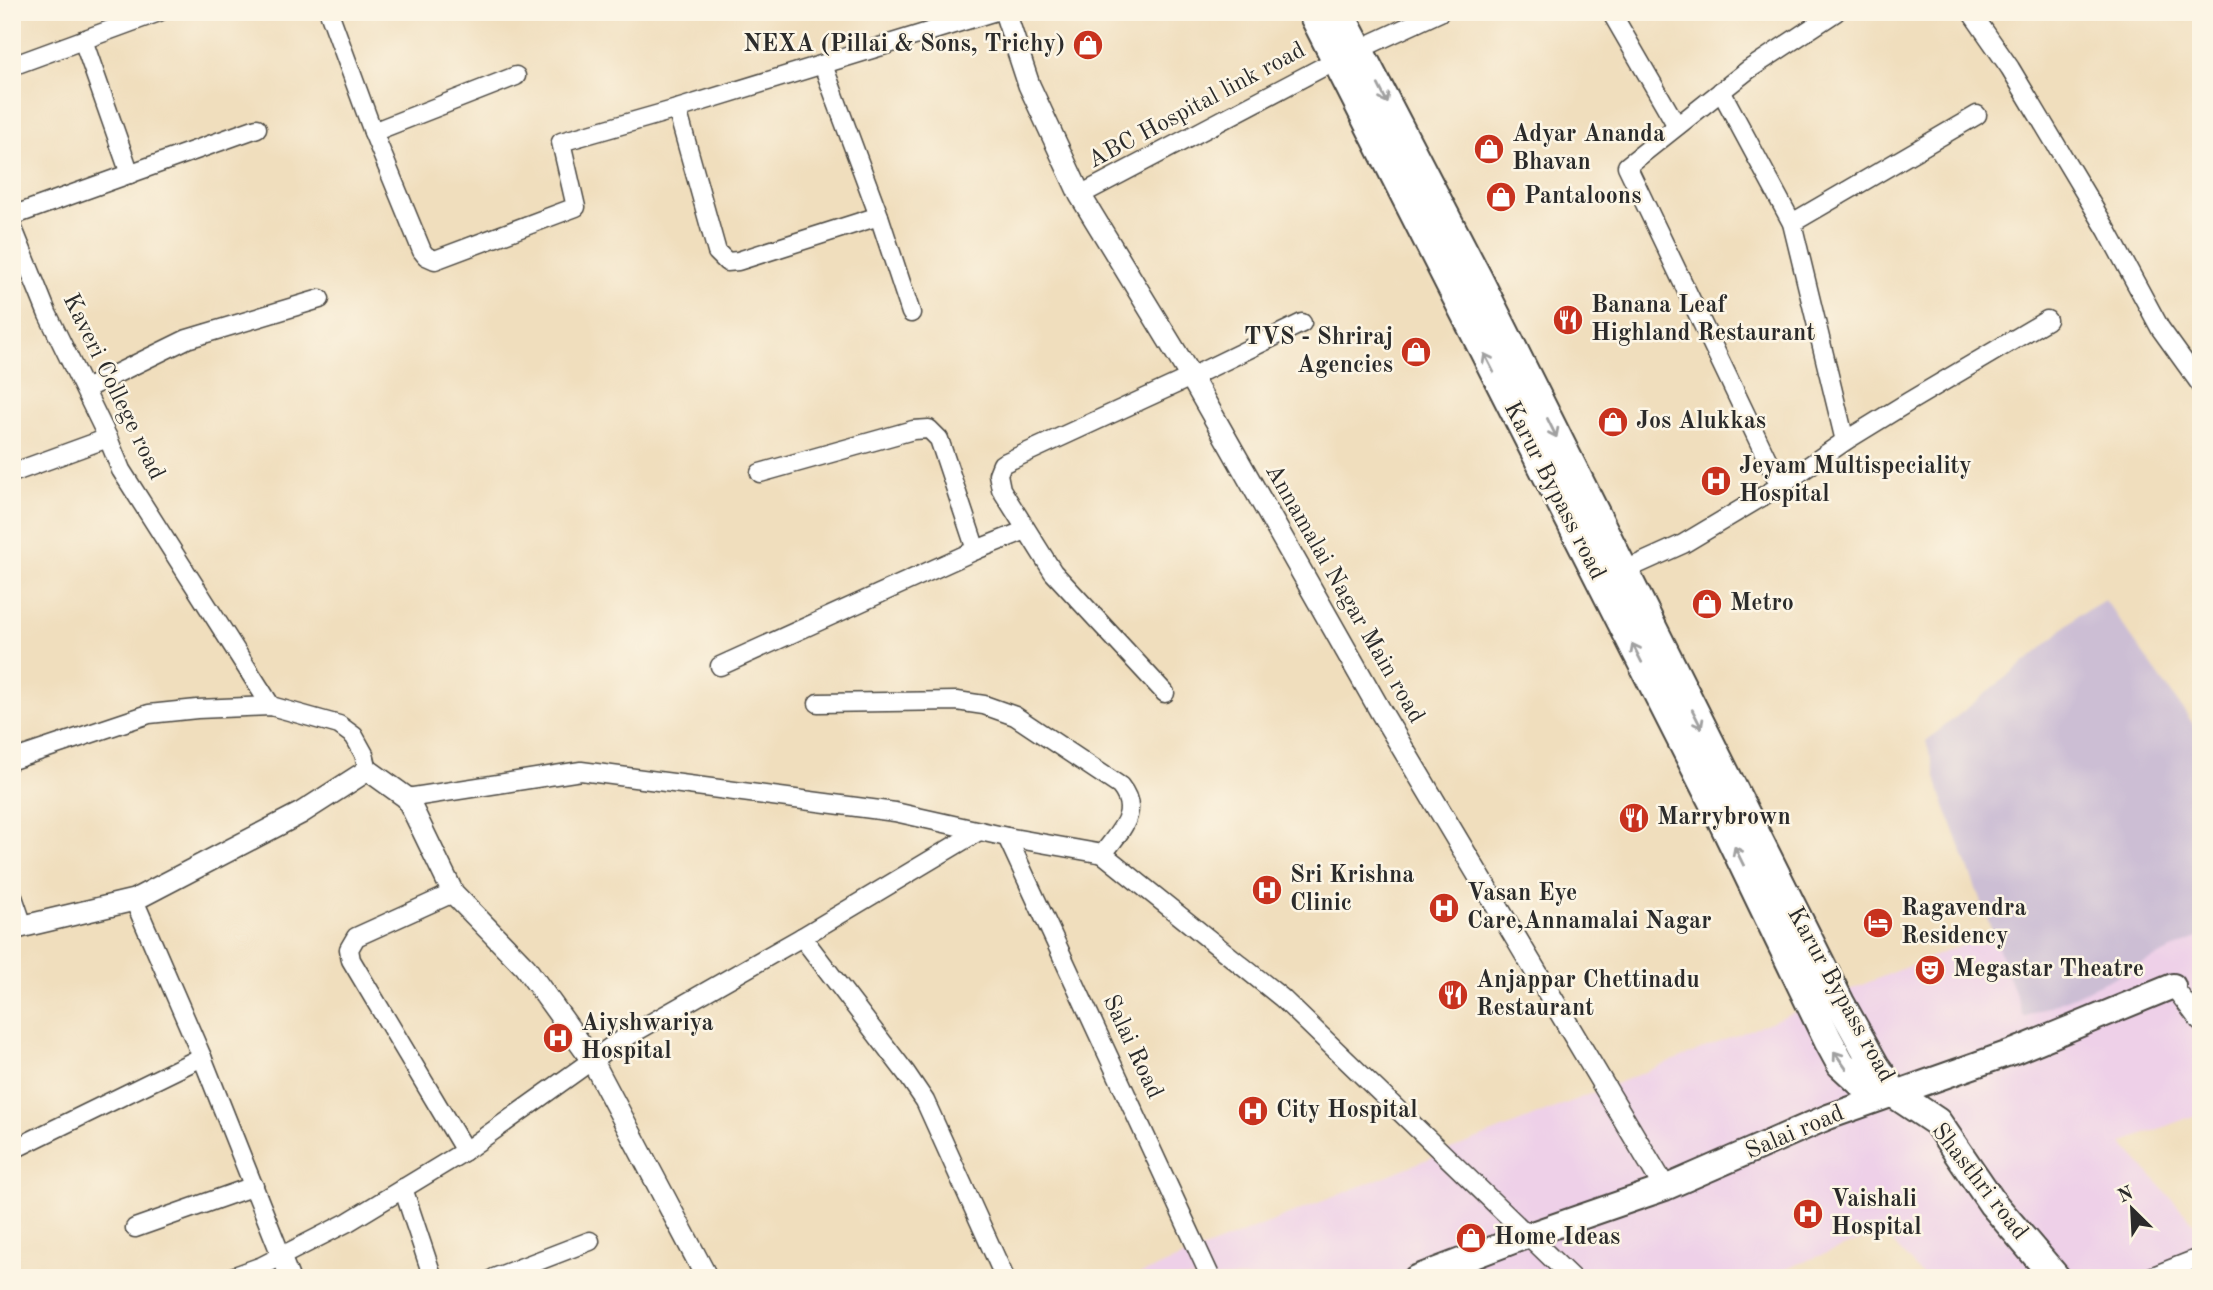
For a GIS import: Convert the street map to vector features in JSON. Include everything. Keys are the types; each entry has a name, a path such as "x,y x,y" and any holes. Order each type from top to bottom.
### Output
{"main road":[{"name":"Karur Bypass road","path":"1312,12 1348,55 1477,277 1840,1003 1875,1066 1895,1094"},
{"name":"Karur Bypass road","path":"1339,12 1348,55 1828,1040 1841,1064 1868,1089 1895,1094"},
{"name":"Salai road","path":"1416,1278 1665,1188 1828,1117 2015,1051 2173,986"},
{"name":"Shasthri road","path":"1895,1094 1937,1122 1993,1204 2056,1278"}],"street":[{"path":"329,12 373,132 422,251 435,260 576,207 561,142 993,12"},
{"name":"Annamalai Nagar Main road","path":"1005,12 1029,85 1080,195 1191,377 1381,712 1665,1188"},
{"name":"ABC Hospital link road","path":"1080,195 1348,55 1440,12"},
{"path":"1611,12 1677,126"},
{"path":"1780,486 1627,166 1721,90 1836,12"},
{"path":"1971,12 2010,68 2052,138 2107,230 2160,328 2201,385"},
{"path":"12,66 155,13"},
{"path":"83,40 130,174"},
{"path":"823,65 879,216 911,313"},
{"path":"373,132 516,76"},
{"path":"1721,90 1792,223 1845,441"},
{"path":"677,109 717,252 727,262 738,261 879,216"},
{"path":"1792,223 1977,115"},
{"path":"12,216 257,128"},
{"name":"Kaveri College road","path":"12,226 48,315 121,470 271,706"},
{"path":"85,390 187,340 320,299"},
{"path":"1623,572 1683,544 1780,486 1845,441 2047,320"},
{"path":"1165,693 1054,572 1000,489 998,474 1002,464 1301,323"},
{"path":"760,473 912,430 929,429 939,439 976,550"},
{"path":"12,473 108,438"},
{"path":"720,666 1026,530"},
{"path":"818,703 957,701 985,705 1015,716 1120,786 1126,794 1130,802 1129,816 1102,854"},
{"path":"12,760 149,714 197,709 271,706 339,725 354,736 364,754 368,770 407,798 453,893 525,967 592,1060 707,1278"},
{"path":"12,894 17,928 134,900 301,813 368,770"},
{"path":"407,798 580,771 895,812 1007,837 1102,854 1282,998 1572,1278"},
{"path":"229,1278 282,1256 348,1222 465,1151 616,1043 802,937 979,831"},
{"name":"Salai Road","path":"1007,837 1211,1278"},
{"path":"453,893 356,937 349,948 351,960 465,1151"},
{"path":"134,900 202,1057 290,1278"},
{"path":"802,937 925,1101 1005,1278"},
{"path":"2173,986 2201,1023"},
{"path":"12,1150 202,1057"},
{"path":"135,1228 254,1186"},
{"path":"403,1188 433,1278"},
{"path":"494,1278 590,1241"},
{"path":"2148,1278 2201,1257"}],"shaded area":[{"path":"2105,600 2201,735 2201,936 2024,1017 1941,795 1926,741 2040,650 2077,616"},
{"path":"2201,849 2201,1113 2122,1143 2201,1231 2201,1278 1925,1278 1883,1232 1760,1278 1131,1278"}],"railway":[{"path":"2197,12 2201,17"}],"place":[{"name":"NEXA (Pillai & Sons, Trichy)","path":"1088,45"},
{"name":"Adyar Ananda Bhavan","path":"1489,149"},
{"name":"Pantaloons","path":"1501,197"},
{"name":"Banana Leaf Highland Restaurant","path":"1568,320"},
{"name":"TVS - Shriraj Agencies","path":"1416,352"},
{"name":"Jos Alukkas","path":"1613,422"},
{"name":"Jeyam Multispeciality Hospital","path":"1716,481"},
{"name":"Metro","path":"1707,604"},
{"name":"Marrybrown","path":"1634,818"},
{"name":"Sri Krishna Clinic","path":"1267,890"},
{"name":"Vasan Eye Care,Annamalai Nagar","path":"1444,908"},
{"name":"Ragavendra Residency","path":"1878,923"},
{"name":"Megastar Theatre","path":"1930,970"},
{"name":"Anjappar Chettinadu Restaurant","path":"1453,995"},
{"name":"Aiyshwariya Hospital","path":"558,1038"},
{"name":"City Hospital","path":"1253,1111"},
{"name":"Vaishali Hospital","path":"1808,1214"},
{"name":"Home Ideas","path":"1471,1238"}]}
